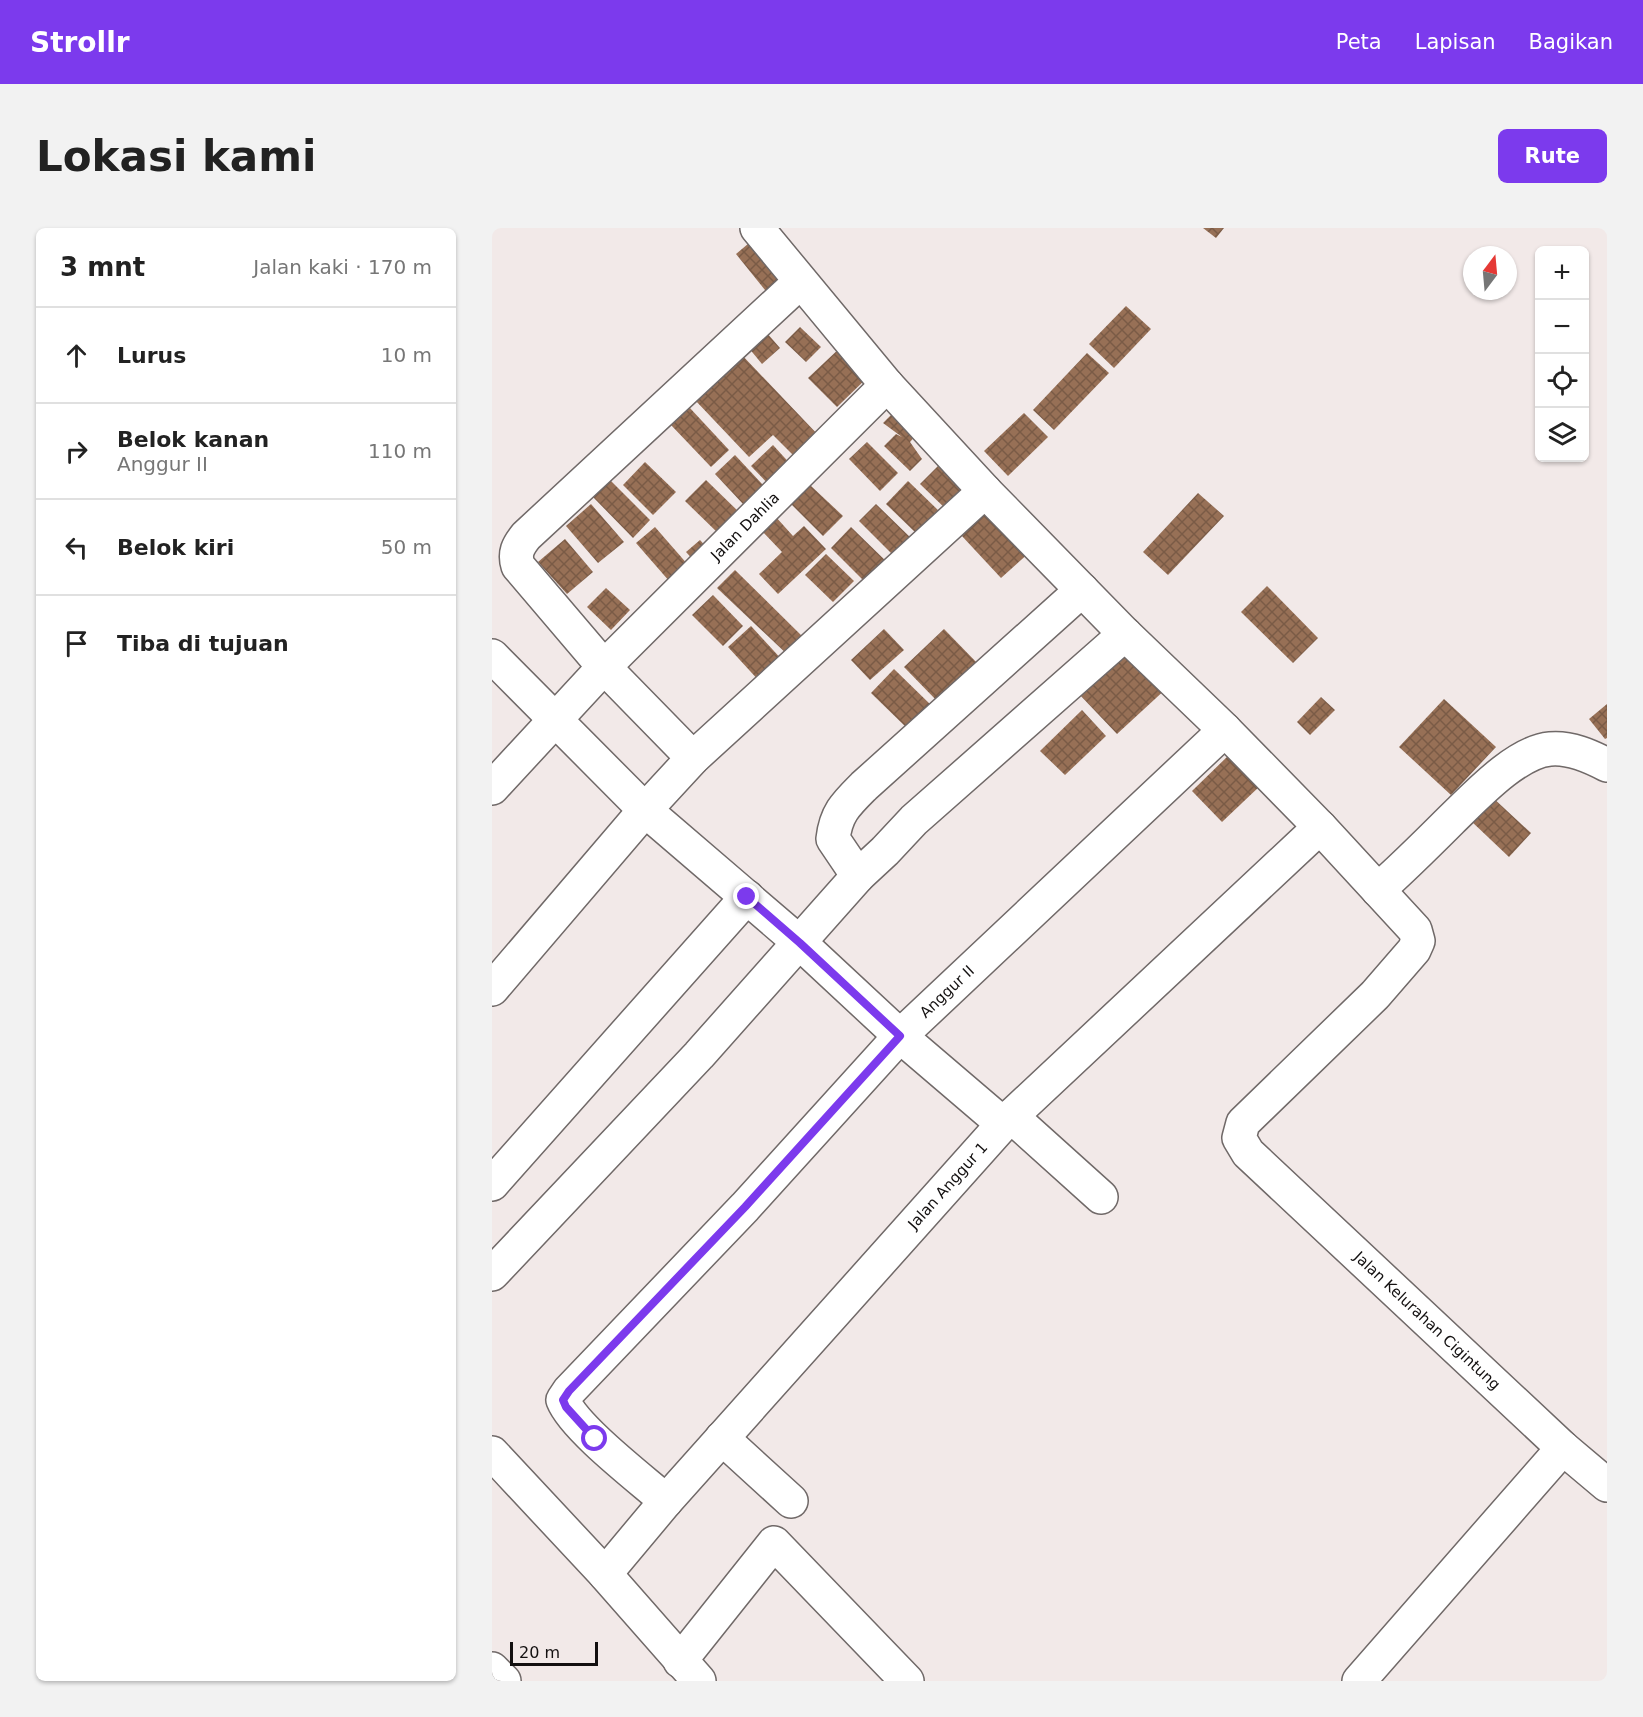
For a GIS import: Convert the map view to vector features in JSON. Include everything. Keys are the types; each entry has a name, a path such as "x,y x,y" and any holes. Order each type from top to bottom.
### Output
{"street":[{"path":"757,228 887,385 985,491 1125,634 1225,730 1378,890 1486,787 1508,768 1525,758 1549,749 1570,750 1590,756 1607,765"},
{"path":"693,758 604,667 518,566 515,556 519,544 800,282"},
{"name":"Jalan Dahlia","path":"492,788 604,667 887,385"},
{"path":"492,989 645,810 693,758 985,491"},
{"path":"858,876 833,839 835,822 842,808 1082,590"},
{"path":"492,1274 699,1055 858,876 914,820 1125,634"},
{"path":"492,656 554,721 645,810 800,943 900,1036 1101,1197"},
{"name":"Anggur II","path":"666,1501 595,1439 566,1407 563,1400 569,1391 745,1207 900,1036 1225,730"},
{"name":"Jalan Anggur 1","path":"605,1574 666,1501 1007,1120 1320,827"},
{"name":"Jalan Kelurahan Cigintung","path":"1378,890 1415,930 1418,941 1414,950 1375,995 1243,1124 1239,1131 1239,1138 1248,1153 1563,1448 1607,1485"},
{"path":"492,1184 747,897"},
{"path":"722,1438 791,1501"},
{"path":"1359,1681 1563,1448"},
{"path":"492,1453 605,1574 685,1673 774,1543 907,1681"},
{"path":"492,1669 504,1681"}],"building":[{"path":"1203,228 1224,228 1216,238"},
{"path":"755,238 789,279 769,295 736,254"},
{"path":"1126,306 1151,329 1114,368 1089,344"},
{"path":"800,327 821,347 806,362 785,342"},
{"path":"766,332 780,348 762,364 748,347"},
{"path":"842,346 870,375 837,407 808,378"},
{"path":"740,353 821,438 798,460 773,435 749,457 695,400"},
{"path":"1087,353 1109,373 1054,430 1033,410"},
{"path":"689,407 729,450 711,467 670,424"},
{"path":"894,412 917,434 910,442 922,459 910,471 884,446 896,434 902,437 883,423"},
{"path":"1024,413 1048,437 1008,476 984,451"},
{"path":"867,442 898,473 880,491 849,459"},
{"path":"773,445 794,468 772,488 751,466"},
{"path":"735,455 763,485 743,504 715,474"},
{"path":"645,462 676,492 653,515 623,485"},
{"path":"942,462 973,492 951,514 920,484"},
{"path":"609,479 650,520 633,538 592,496"},
{"path":"706,480 742,515 721,536 685,501"},
{"path":"908,481 941,513 919,536 886,504"},
{"path":"810,485 843,516 823,536 791,504"},
{"path":"1198,493 1224,516 1168,575 1143,552"},
{"path":"591,504 624,542 598,563 566,526"},
{"path":"876,504 914,541 897,559 859,521"},
{"path":"992,508 1031,551 1001,578 961,535"},
{"path":"775,516 793,536 804,526 826,549 778,594 759,574 782,552 761,530"},
{"path":"655,527 689,566 670,582 636,543"},
{"path":"851,527 891,566 870,587 831,548"},
{"path":"565,539 593,572 567,594 538,562"},
{"path":"700,540 709,550 696,563 686,552"},
{"path":"826,554 854,581 833,602 805,575"},
{"path":"735,570 806,640 790,657 717,588"},
{"path":"1267,586 1318,638 1293,663 1241,612"},
{"path":"606,588 630,610 611,630 587,607"},
{"path":"713,595 743,626 723,646 692,615"},
{"path":"751,626 784,662 761,683 728,647"},
{"path":"884,629 904,650 870,680 851,660"},
{"path":"944,629 979,665 939,703 904,667"},
{"path":"1129,646 1168,687 1117,734 1078,693"},
{"path":"894,669 933,707 910,731 871,693"},
{"path":"1321,697 1335,710 1310,735 1297,722"},
{"path":"1444,699 1496,747 1451,795 1399,747"},
{"path":"1607,704 1607,738 1605,739 1589,719"},
{"path":"1082,710 1106,736 1065,775 1040,751"},
{"path":"1230,754 1261,785 1222,822 1192,791"},
{"path":"1491,796 1531,833 1509,857 1470,820"}],"route":[{"path":"595,1439 566,1407 563,1400 569,1391 745,1207 900,1036 747,897"}]}
